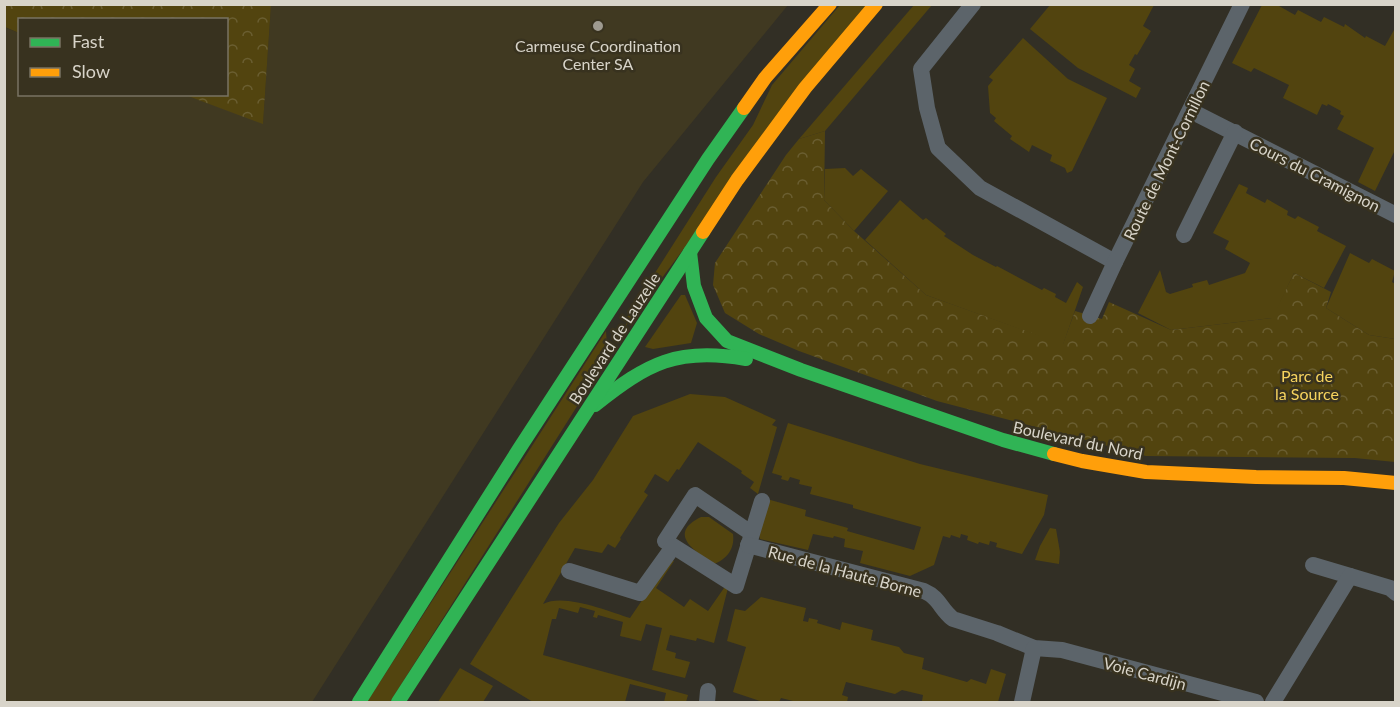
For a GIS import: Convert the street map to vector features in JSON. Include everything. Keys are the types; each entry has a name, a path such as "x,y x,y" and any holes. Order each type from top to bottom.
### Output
{"main road":[{"name":"Boulevard de Lauzelle","path":"359,702 708,159 765,78 830,4"},
{"name":"Boulevard de Lauzelle","path":"398,702 623,352 737,180 792,107 876,4"},
{"name":"Boulevard du Nord","path":"690,252 694,286 706,318 727,341 801,370 1003,440 1082,460 1146,472 1256,477 1338,477 1395,483"},
{"path":"623,314 627,282"},
{"path":"622,334 623,352 636,362 652,367"},
{"name":"Boulevard du Nord","path":"584,414 612,391 652,367 676,357 696,353 713,354 801,370"}],"street":[{"path":"808,29 821,4"},
{"path":"973,4 921,69 927,108 938,148 980,188 1115,262"},
{"name":"Route de Mont-Cornillon","path":"1090,316 1242,4"},
{"name":"Cours du Cramignon","path":"1191,111 1395,215"},
{"name":"Cours du Cramignon","path":"1184,234 1235,132"},
{"name":"Rue de la Haute Borne","path":"569,571 640,593 673,547 665,541 695,495 749,539 924,591 937,598 952,619 997,633 1034,648"},
{"path":"673,547 736,586 762,501"},
{"path":"1313,565 1390,588 1395,593"},
{"path":"1273,702 1350,576"},
{"path":"1022,702 1034,648"},
{"name":"Voie Cardijn","path":"1034,648 1062,650 1196,695 1256,702"}],"shaded area":[{"path":"271,5 788,5 643,182 312,702 5,702 4,27 18,33 18,96 188,96 263,123"}],"green space":[{"path":"4,5 271,5 263,124 188,96 228,96 228,18 18,18 18,33 5,27"},
{"path":"840,5 866,5 626,326 627,317 716,177 753,125 772,85"},
{"path":"914,5 932,5 825,131 799,139"},
{"path":"1050,5 1154,5 1143,26 1151,31 1129,65 1135,69 1129,81 1141,88 1136,98 1078,68 1030,29"},
{"path":"1262,5 1280,5 1295,15 1298,10 1321,22 1324,17 1344,27 1345,24 1365,38 1366,36 1385,46 1395,31 1395,150 1375,191 1358,182 1374,148 1337,129 1344,116 1340,114 1341,111 1328,104 1327,106 1322,104 1317,115 1283,98 1289,85 1254,68 1251,72 1232,63"},
{"path":"1023,38 1068,79 1107,98 1072,171 1067,173 1065,168 1050,161 1052,155 1032,145 1029,152 1010,139 1012,136 994,121 996,118 990,113 988,86 993,80 989,77"},
{"name":"Parc de la Source","path":"825,131 824,200 854,231 926,295 1063,344 1075,311 1102,319 1109,302 1171,330 1272,318 1294,273 1331,292 1326,308 1369,335 1395,339 1395,462 1355,458 1146,456 937,401 799,351 759,334 725,313 713,285 715,263 799,139"},
{"path":"845,168 853,176 861,169 888,191 854,231 824,200 825,169"},
{"path":"1239,184 1248,188 1246,193 1265,203 1267,199 1288,211 1287,215 1295,219 1298,216 1319,227 1317,231 1346,246 1324,288 1294,273 1273,318 1171,330 1138,313 1160,270 1166,292 1170,294 1193,287 1192,284 1207,280 1209,285 1245,273 1250,263 1225,249 1229,241 1213,233"},
{"path":"900,200 923,220 926,218 946,234 944,236 973,255 1042,290 1044,288 1056,294 1055,297 1066,303 1077,282 1083,287 1063,345 926,295 865,240"},
{"path":"1350,253 1369,263 1372,259 1395,271 1392,282 1395,284 1395,339 1369,335 1326,308"},
{"path":"681,295 685,295 697,323 691,343 653,349 645,347"},
{"path":"606,331 607,346 612,351 390,702 367,702"},
{"path":"690,394 725,397 776,420 772,425 777,427 758,494 750,488 754,482 741,473 742,471 698,442 668,482 655,474 644,492 648,495 615,548 608,544 602,553 575,548 543,604 552,601 574,602 630,618 670,559 674,561 656,588 684,607 690,599 708,611 724,588 728,588 714,643 697,638 696,641 670,635 666,650 676,653 675,658 690,662 685,678 652,670 662,628 646,624 641,641 620,636 623,622 598,615 597,618 593,617 595,611 580,607 578,613 559,608 556,619 552,619 543,655 688,695 686,702 664,702 666,693 630,684 625,702 533,702 470,664 559,523 593,480 633,416"},
{"path":"788,423 920,464 1048,495 1044,515 1022,554 996,547 997,543 990,541 989,545 979,542 978,544 967,540 968,536 961,534 960,538 951,535 950,538 943,536 934,565 910,576 860,563 863,551 844,547 845,539 834,536 833,538 813,534 808,550 760,539 759,534 767,499 806,510 805,516 848,528 847,531 914,550 921,527 810,494 812,487 799,484 800,480 790,477 788,481 772,473"},
{"path":"701,517 709,517 733,534 733,544 729,553 714,564 699,554 685,536 691,523"},
{"path":"1050,528 1056,529 1060,552 1059,564 1035,560"},
{"path":"761,597 806,608 803,621 808,622 809,618 818,620 817,623 840,630 842,622 873,630 871,640 899,647 904,653 924,658 922,669 967,682 971,679 986,684 991,669 1006,674 998,702 928,702 922,701 923,695 902,690 895,694 846,682 842,695 848,697 847,702 797,702 781,698 779,702 763,702 733,692 746,647 727,641 735,609 745,611"},
{"path":"460,668 493,686 483,702 438,702"}],"traffic: fast":[{"path":"359,702 519,449 708,159 744,108"},
{"path":"398,702 703,232"},
{"path":"690,252 694,286 706,318 727,341 801,370 1003,440 1054,454"},
{"path":"595,405 631,378 665,362 701,355 746,359"}],"traffic: slow":[{"path":"744,108 765,78 830,4"},
{"path":"703,232 737,180 805,88 876,4"},
{"path":"1054,454 1146,472 1344,478 1396,483"}],"place":[{"name":"Carmeuse Coordination Center SA","path":"598,26"}]}
